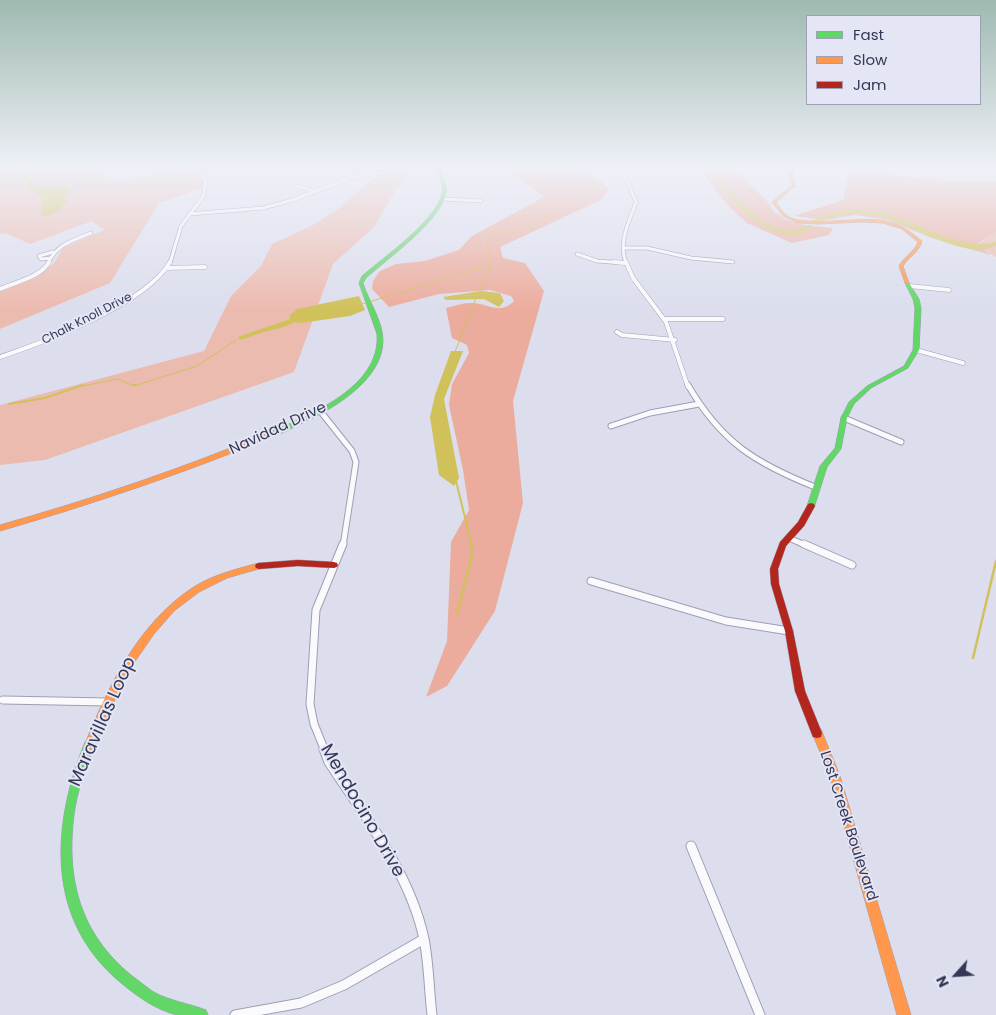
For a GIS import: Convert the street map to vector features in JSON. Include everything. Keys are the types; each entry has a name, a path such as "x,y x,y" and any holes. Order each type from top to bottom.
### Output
{"street":[{"name":"Chalk Knoll Drive","path":"0,356 49,339 106,312 140,291 167,268 172,259 182,224 189,214"},
{"name":"Navidad Drive","path":"0,528 50,514 217,458 321,412 352,389 374,362 380,344 376,320 362,289 364,277 432,214"},
{"path":"632,214 622,248 625,263 665,319 675,340 682,374 699,404 721,434 736,448 768,468 815,487"},
{"path":"783,214 798,221 818,224 858,219 880,221 905,229 917,237 920,242 918,249 904,260 901,266 903,276 916,299 918,308 916,350 963,363"},
{"path":"51,258 41,259 39,256 53,252 91,233"},
{"path":"622,248 647,248 691,258 733,262"},
{"path":"0,289 35,274 47,266 53,252"},
{"path":"577,254 598,261 625,263"},
{"path":"167,268 205,268"},
{"path":"909,286 949,290"},
{"path":"665,319 723,319"},
{"path":"617,332 622,335 675,340"},
{"name":"Lost Creek Boulevard","path":"904,1015 836,776 800,691 789,631 775,584 774,569 778,554 788,538 801,524 810,508 815,487 824,466 838,449 844,418 851,403 860,393 906,367 916,350"},
{"path":"611,426 650,413 699,404"},
{"name":"Mendocino Drive","path":"321,412 352,451 356,462 344,542 316,610 310,704 314,724 329,762 386,849 409,892 424,939 432,1015"},
{"path":"844,418 901,442"},
{"path":"788,538 852,565"},
{"name":"Maravillas Loop","path":"202,1015 181,1011 155,1002 120,977 95,946 77,914 65,853 66,823 73,787 81,764 122,670 145,635 158,621 195,590 231,572 247,567 294,562 334,565"},
{"path":"591,581 726,621 789,631"},
{"path":"3,700 108,702"},
{"path":"691,846 760,1015"},
{"path":"235,1015 301,1003 344,985 424,939"}],"shaded area":[{"path":"0,214 152,214 110,283 0,329 0,292 38,276 54,263 63,248 104,230 92,221 30,244 8,234 0,233"},
{"path":"330,214 381,214 374,227 333,264 294,372 45,460 0,465 0,405 204,351 231,296 261,266 272,244 313,225"},
{"path":"512,214 570,214 500,247 503,258 525,263 544,291 513,401 523,503 495,611 447,686 426,697 447,641 451,542 469,510 463,470 449,405 452,384 469,353 467,345 452,338 446,308 476,303 503,308 514,301 511,296 490,290 439,294 389,307 372,289 373,281 380,271 396,264 425,261 459,250 472,236"},
{"path":"737,214 778,214 785,219 805,225 833,228 829,235 792,243 747,223"},
{"path":"799,214 996,214 996,232 977,244 991,255 932,238 887,220 855,215 827,220 794,216"},
{"path":"996,232 996,257 977,245"},
{"path":"481,291 500,293 504,301 499,307 484,299 446,300 443,297"},
{"path":"359,296 365,310 350,316 301,323 295,322 240,340 238,337 290,319 290,315 297,309"},
{"path":"451,351 463,351 444,399 459,478 454,486 439,475 430,417 435,395"}],"waterway":[{"path":"491,265 487,243 489,238 543,220 550,214"},
{"path":"751,214 767,226 781,232 796,232 810,227"},
{"path":"815,221 834,214"},
{"path":"878,214 891,217 960,244 979,248 996,244"},
{"path":"362,304 491,265"},
{"path":"478,294 491,265"},
{"path":"455,352 476,298"},
{"path":"77,387 118,379 134,386 197,366 236,340"},
{"path":"77,387 83,385"},
{"path":"9,404 45,398 77,387"},
{"path":"456,481 472,546"},
{"path":"457,614 473,551 471,544"},
{"path":"973,658 996,561"}],"traffic: fast":[{"path":"272,434 304,420 340,399 368,373 377,358 380,341 378,326 361,283 364,277 410,238 433,214"},
{"path":"811,506 824,466 838,449 844,418 851,403 869,387 906,367 916,350 918,308 916,299 907,283"},
{"path":"89,746 77,780 69,814 66,847 68,880 76,911 91,941 112,967 141,991 155,999 170,1006 201,1015"}],"traffic: slow":[{"path":"784,214 799,222 819,223 862,220 884,222 904,228 920,242 919,246 901,266 907,283"},
{"path":"0,528 138,486 272,434"},
{"path":"89,746 117,685 132,657 150,631 171,609 196,590 225,575 259,566"},
{"path":"817,733 835,776 904,1015"}],"traffic: jam":[{"path":"811,506 801,524 783,544 774,569 775,584 789,631 800,691 817,733"},
{"path":"259,566 298,563 334,565"}]}
